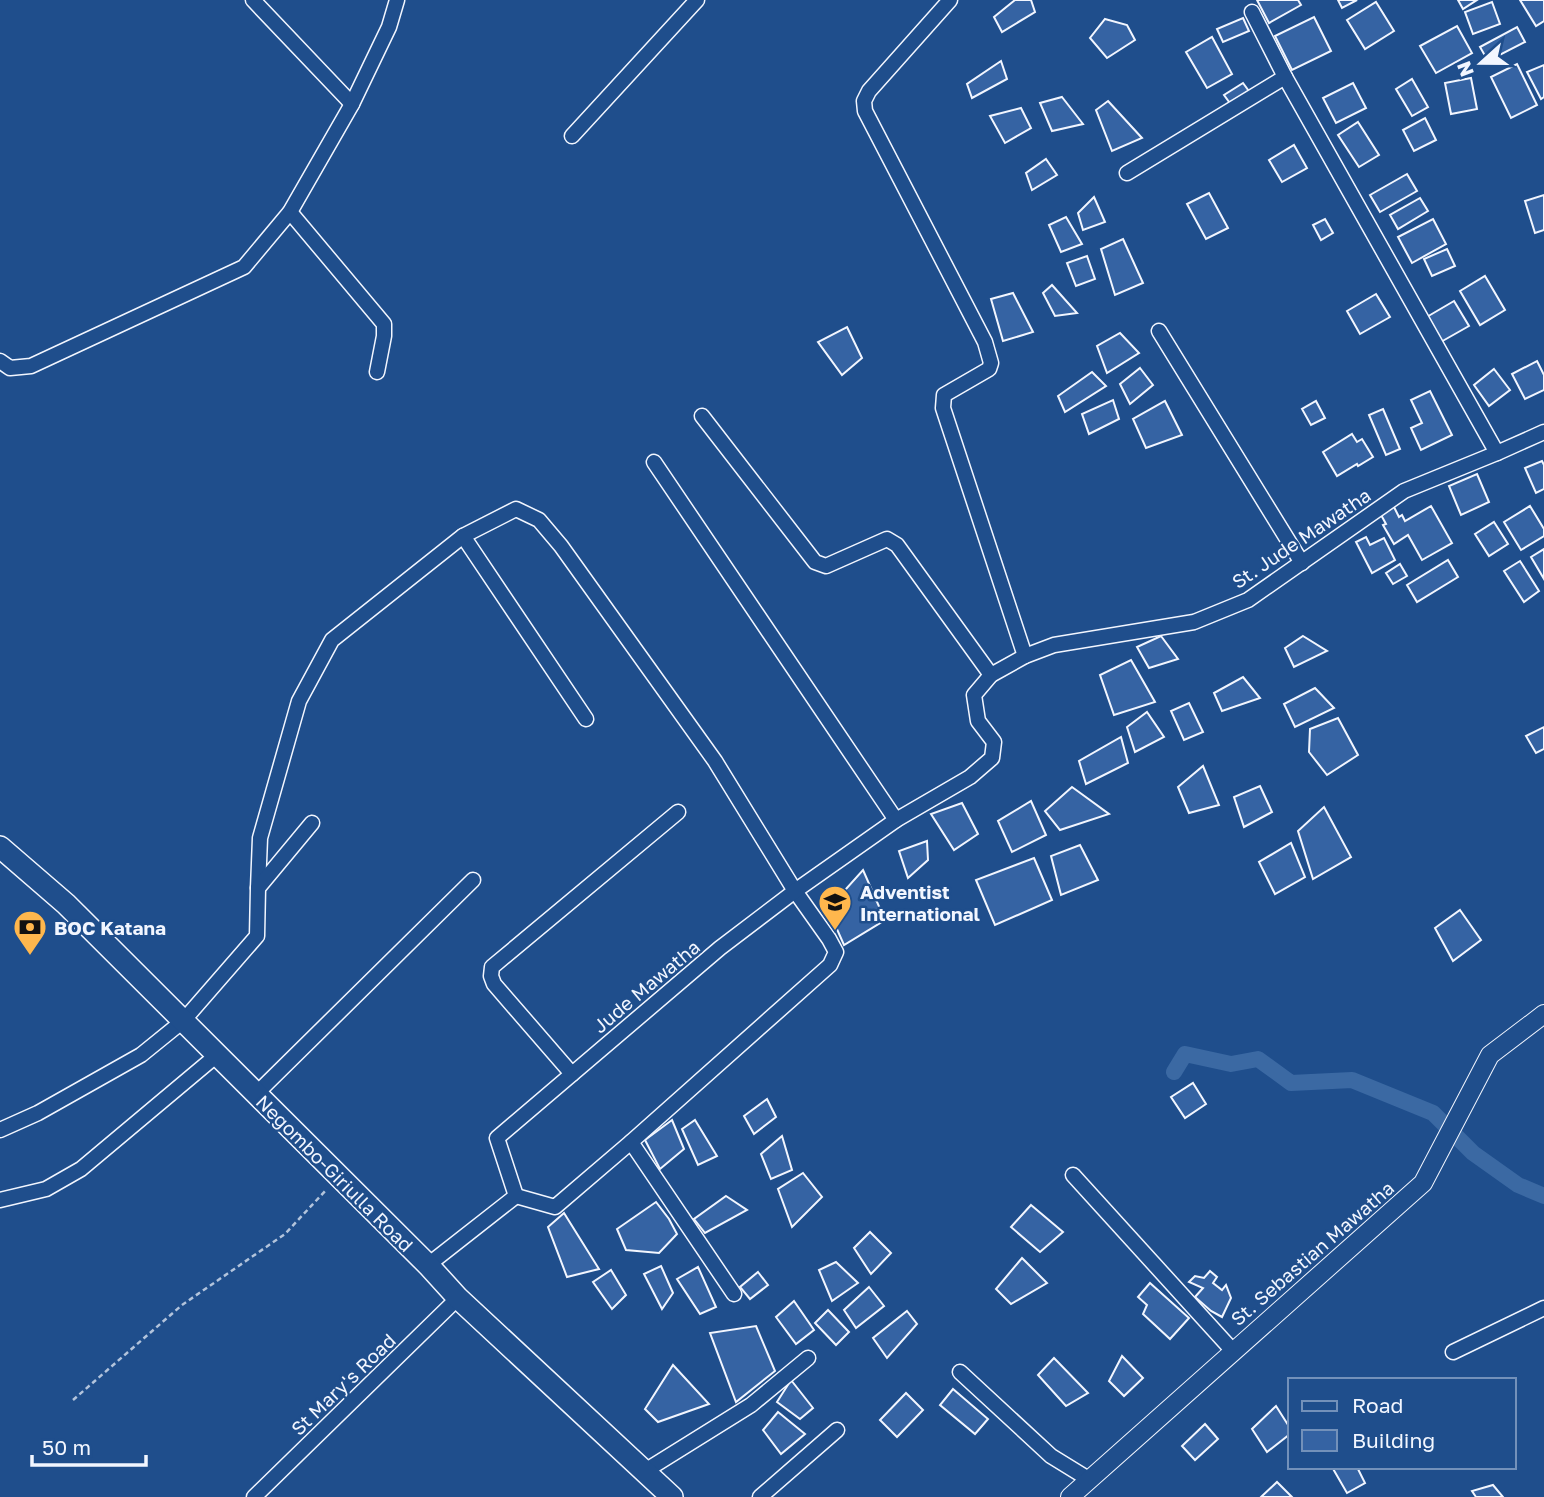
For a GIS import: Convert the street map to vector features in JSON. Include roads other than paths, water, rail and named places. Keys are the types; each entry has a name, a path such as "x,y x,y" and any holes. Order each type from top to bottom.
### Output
{"main road":[{"name":"Negombo-Giriulla Road","path":"0,847 66,904 458,1298 672,1497"}],"street":[{"path":"253,0 352,104"},
{"path":"0,361 10,368 31,366 244,267 290,212 352,104 389,27 397,0"},
{"path":"572,136 697,0"},
{"path":"950,0 869,91 864,101 865,111 985,342 991,363 989,369 944,395 943,408 1025,656"},
{"path":"1252,12 1285,77 1497,453"},
{"path":"1127,173 1285,77"},
{"path":"290,212 384,324 377,372"},
{"path":"1158,331 1302,563"},
{"path":"702,415 815,562 826,566 887,539 897,545 991,675"},
{"name":"St. Jude Mawatha","path":"991,675 1025,656 1054,645 1194,622 1248,600 1404,491 1544,432"},
{"path":"654,462 896,820"},
{"path":"0,1130 38,1113 141,1055 183,1021 257,936 260,838 299,701 332,640 463,536 516,509 539,520 561,546 715,761 794,891 836,952 830,965 555,1207 516,1196 428,1265"},
{"path":"463,536 586,719"},
{"name":"Jude Mawatha","path":"516,1196 497,1138 720,948 794,891 896,820 970,777 992,758 994,742 978,721 974,695 991,675"},
{"path":"572,1074 494,984 492,967 678,812"},
{"path":"258,888 312,822"},
{"path":"256,1094 473,880"},
{"name":"St. Sebastian Mawatha","path":"1070,1497 1423,1183 1490,1055 1544,1014"},
{"path":"0,1200 46,1189 81,1169 217,1055"},
{"path":"631,1142 734,1294"},
{"path":"1073,1175 1233,1351"},
{"name":"St Mary's Road","path":"254,1497 458,1298"},
{"path":"1453,1352 1544,1308"},
{"path":"645,1471 751,1405 808,1358"},
{"path":"960,1373 1051,1456 1090,1480"},
{"path":"760,1497 837,1430"}],"waterway":[{"path":"1174,1072 1185,1054 1231,1064 1258,1059 1291,1083 1352,1080 1433,1113 1473,1153 1518,1185 1544,1196"}],"place":[{"name":"Adventist International","path":"835,932"},
{"name":"BOC Katana","path":"30,957"}]}
